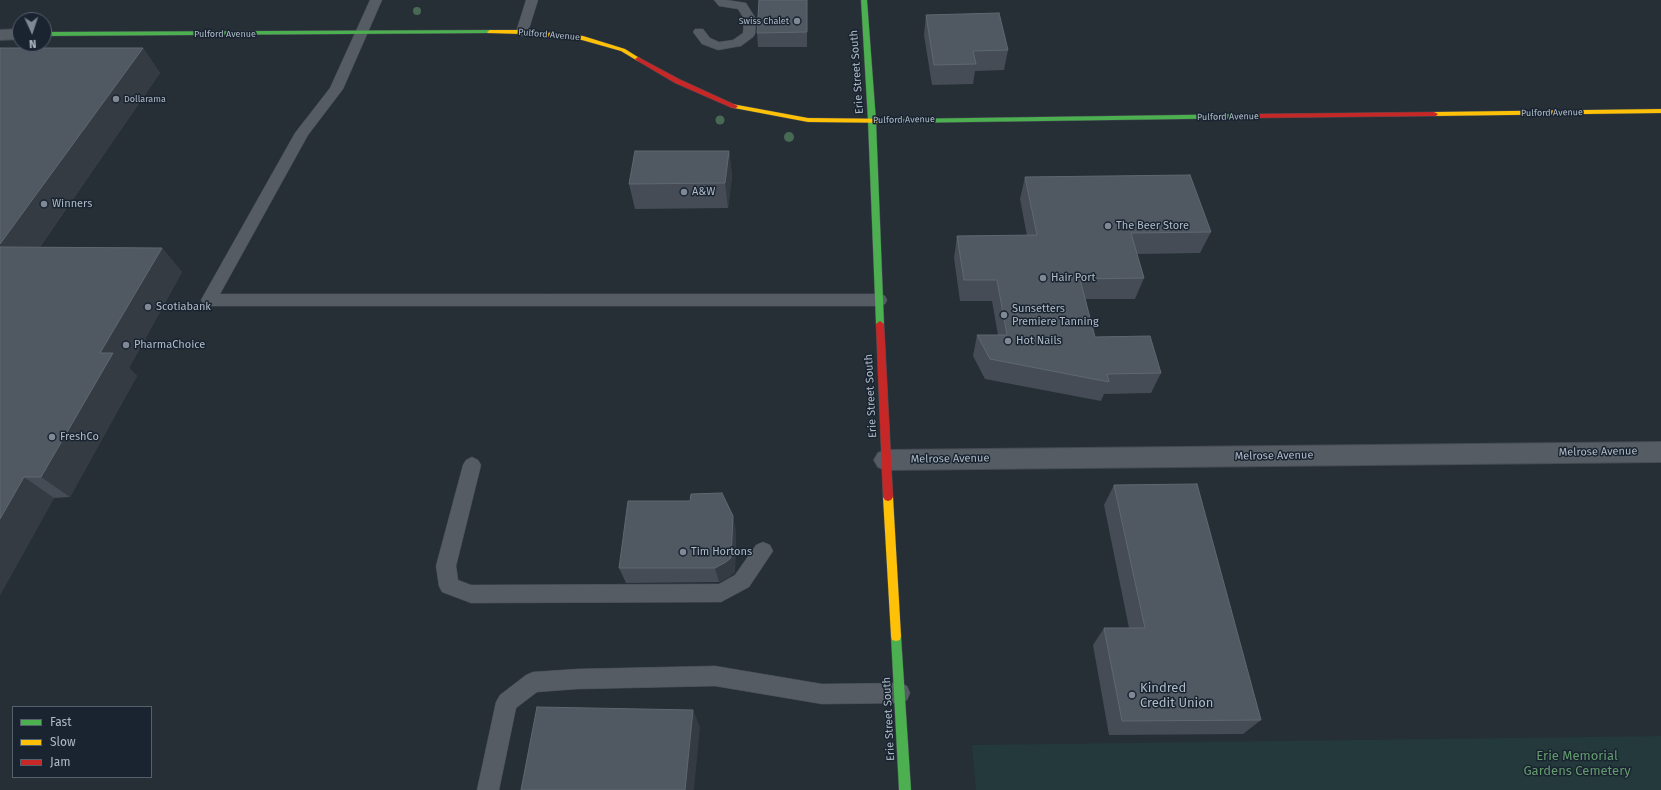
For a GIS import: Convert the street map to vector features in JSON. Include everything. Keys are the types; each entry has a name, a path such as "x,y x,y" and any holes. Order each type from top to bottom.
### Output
{"street":[{"name":"Erie Street South","path":"864,0 872,121 886,460 905,790"},
{"name":"Pulford Avenue","path":"52,34 361,34 522,32 583,38 623,50 678,81 734,106 808,120 872,121 1661,111"},
{"path":"0,34 12,34"},
{"name":"Melrose Avenue","path":"886,460 1661,452"}],"lane":[{"path":"376,0 336,89 302,133 209,300 879,300"},
{"path":"522,32 532,0"},
{"path":"699,32 706,41 718,46 737,43 749,34 750,18 742,6 723,3 720,0"},
{"path":"472,465 446,566 449,586 471,594 721,593 742,581 763,551"},
{"path":"488,790 507,702 533,682 577,679 714,676 822,694 900,694"}],"green space":[{"name":"Erie Memorial Gardens Cemetery","path":"1661,736 1661,790 976,790 972,745"}],"building":[{"path":"759,0 807,0 807,32 757,33"},
{"path":"999,13 1008,50 973,51 976,64 934,65 926,15"},
{"path":"0,48 12,48 12,52 52,52 52,48 143,48 0,244"},
{"path":"635,151 729,151 725,183 629,184"},
{"path":"1190,175 1211,232 1131,233 1144,278 1080,279 1095,337 1150,336 1161,373 1107,374 1109,382 990,359 977,335 1007,335 997,280 964,280 957,236 1037,235 1025,177"},
{"path":"0,247 162,248 100,353 113,353 41,477 24,477 0,519"},
{"path":"1197,484 1261,720 1122,721 1104,628 1145,628 1114,485"},
{"name":"Tim Hortons","path":"722,493 733,516 731,558 726,562 715,568 619,568 628,501 690,501 691,494"},
{"path":"537,707 693,710 685,790 521,790"}],"traffic: fast":[{"path":"864,0 872,121 880,324"},
{"path":"52,34 490,32"},
{"path":"900,121 1252,116"},
{"path":"896,636 905,790"}],"traffic: slow":[{"path":"490,32 522,32 583,38 623,50 638,59"},
{"path":"734,106 808,120 900,121"},
{"path":"1434,114 1661,111"},
{"path":"888,497 896,636"}],"traffic: jam":[{"path":"638,59 677,81 734,106"},
{"path":"1252,116 1434,114"},
{"path":"880,324 888,497"}],"place":[{"name":"Swiss Chalet","path":"797,21"},
{"name":"Dollarama","path":"116,99"},
{"name":"A&W","path":"684,192"},
{"name":"Winners","path":"44,204"},
{"name":"The Beer Store","path":"1108,226"},
{"name":"Hair Port","path":"1043,278"},
{"name":"Scotiabank","path":"148,307"},
{"name":"Sunsetters Premiere Tanning","path":"1004,315"},
{"name":"Hot Nails","path":"1008,341"},
{"name":"PharmaChoice","path":"126,345"},
{"name":"FreshCo","path":"52,437"},
{"name":"Tim Hortons","path":"683,552"},
{"name":"Kindred Credit Union","path":"1132,695"}]}
